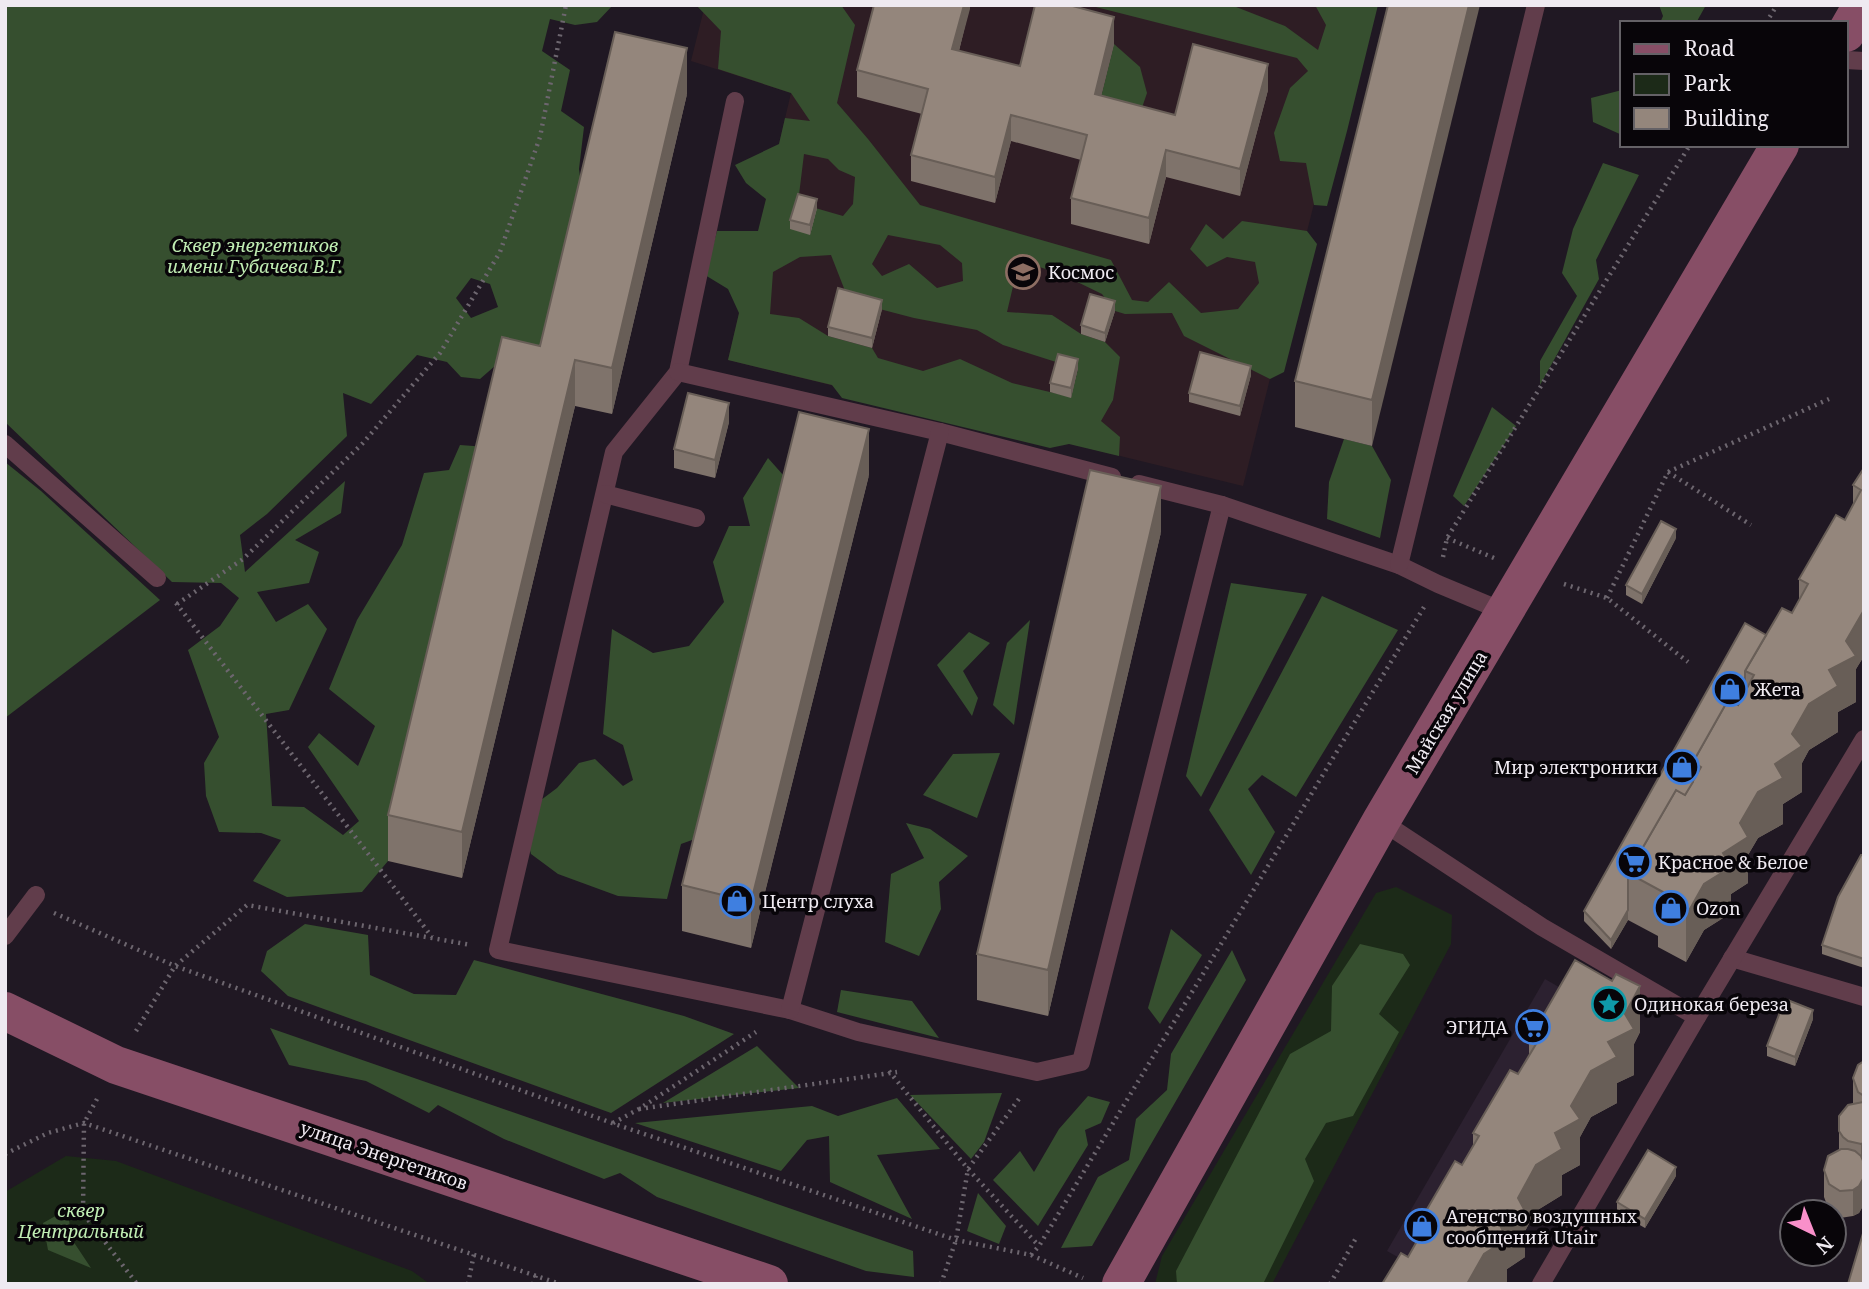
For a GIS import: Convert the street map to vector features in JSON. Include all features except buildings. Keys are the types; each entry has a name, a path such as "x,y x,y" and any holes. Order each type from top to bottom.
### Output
{"main road":[{"name":"Майская улица","path":"1103,1281 1381,821 1779,147"},
{"name":"улица Энергетиков","path":"7,1014 116,1065 769,1284"}],"lane":[{"path":"1399,565 1535,5"},
{"path":"735,101 678,372 614,452 498,950 790,1010 858,1032 1037,1072 1081,1062 1222,505"},
{"path":"678,372 940,432 1222,505 1399,565 1505,612"},
{"path":"790,1010 940,432"},
{"path":"5,444 157,578"},
{"path":"604,494 696,518"},
{"path":"1541,1284 1864,739"},
{"path":"1381,821 1542,927 1698,1017"},
{"path":"5,936 33,899"},
{"path":"1732,958 1864,997"}],"path":[{"path":"177,604 243,559 363,443 440,353 499,252 540,137 566,5"},
{"path":"1767,21 1777,5"},
{"path":"1031,1255 1039,1246 1438,584 1447,538 1689,147"},
{"path":"1607,598 1668,472 1829,400"},
{"path":"1668,472 1751,525"},
{"path":"1447,538 1528,572 1607,598 1688,662"},
{"path":"157,578 432,938"},
{"path":"33,899 175,965 612,1123 956,1240 1031,1255 1103,1281"},
{"path":"137,1284 83,1213 84,1123 175,965 247,905 498,950"},
{"path":"612,1123 639,1109 790,1010"},
{"path":"858,1032 968,1169 1039,1246"},
{"path":"639,1109 903,1072"},
{"path":"941,1284 956,1240 968,1169 1037,1072"},
{"path":"5,1154 48,1133 84,1123 561,1284"},
{"path":"1330,1284 1356,1238"},
{"path":"468,1284 474,1254"},
{"path":"533,1284 536,1275"}],"shaded area":[{"name":"Космос","path":"705,5 1364,5 1243,486 728,360 791,93 691,61"},
{"path":"1545,979 1616,1020 1419,1269 1387,1251"}],"green space":[{"name":"Сквер энергетиков имени Губачева В.Г.","path":"5,5 613,5 597,22 575,25 550,19 542,51 570,70 561,111 584,127 579,169 584,205 548,358 511,352 480,379 461,377 447,362 417,355 371,404 343,393 347,436 267,514 240,535 245,572 345,481 341,513 295,540 319,552 309,583 257,592 276,622 308,604 327,629 289,710 266,714 272,806 304,807 343,835 359,821 308,747 319,733 358,766 375,726 329,689 357,620 402,545 424,473 449,470 460,445 487,447 388,861 362,892 287,897 253,881 281,840 261,833 219,832 206,796 204,763 219,737 188,650 220,626 239,598 221,583 172,582 5,422","holes":["471,278 490,284 498,307 471,318 456,298"]},
{"path":"696,5 841,5 855,25 837,103 920,205 1111,260 1132,300 1148,302 1169,282 1201,313 1238,309 1259,283 1255,262 1227,257 1207,267 1190,249 1206,224 1223,239 1242,221 1307,231 1317,244 1284,372 1270,379 1184,336 1172,313 1125,314 1115,311 1102,294 1063,275 1028,263 1015,278 1007,312 1052,315 1081,334 1105,342 1120,357 1113,400 1101,421 1120,437 1119,456 1069,444 1050,448 842,398 832,385 728,360 739,313 728,289 705,275 717,231 758,231 766,199 746,183 735,165 779,144 785,118 810,121 791,93 718,69 721,31","holes":["804,154 828,159 839,170 855,177 853,204 843,216 798,203","888,235 940,245 962,263 963,281 937,288 909,264 882,276 872,264","831,255 849,301 914,318 977,330 1003,345 1078,369 1071,397 1012,383 960,359 923,371 878,358 872,348 828,336 799,318 770,314 773,272 800,257"]},
{"path":"1088,5 1231,5 1285,26 1318,50 1326,25 1315,5 1378,5 1327,206 1314,205 1306,163 1280,161 1274,133 1290,88 1308,71 1297,58"},
{"path":"1659,5 1706,5 1697,21 1661,21 1663,16"},
{"path":"1114,44 1140,67 1147,93 1134,131 1095,121"},
{"path":"1620,91 1620,134 1593,122 1591,98"},
{"path":"1603,163 1639,175 1596,260 1599,279 1540,385 1540,361 1577,296 1562,273 1573,229"},
{"path":"1492,407 1516,426 1464,506 1453,496"},
{"path":"1344,439 1372,446 1391,480 1380,538 1327,519 1329,482"},
{"path":"768,458 792,485 706,835 681,844 667,899 618,896 558,874 531,854 521,815 557,788 579,763 595,759 623,786 633,780 623,745 603,734 612,629 653,653 689,646 724,602 713,562 729,526 750,526 743,498"},
{"path":"5,462 41,491 160,600 5,718"},
{"path":"1231,583 1307,594 1201,797 1186,776"},
{"path":"1322,596 1398,630 1296,797 1262,775 1248,789 1275,832 1251,875 1209,810"},
{"path":"1030,620 1014,725 993,705 1007,643"},
{"path":"969,632 990,643 963,671 978,698 972,716 937,665"},
{"path":"1000,753 977,818 923,795 953,754"},
{"path":"906,823 930,829 968,856 939,882 941,909 919,956 885,942 891,874 924,858"},
{"path":"1396,887 1452,915 1451,944 1272,1284 1155,1284 1162,1256 1376,893"},
{"path":"305,924 368,935 370,975 414,994 456,995 474,960 684,1016 734,1034 611,1113 288,996 261,971 267,951"},
{"path":"1171,929 1202,955 1160,1024 1148,1008"},
{"path":"1360,944 1403,954 1410,965 1379,1014 1399,1032 1353,1116 1326,1123 1305,1159 1314,1181 1263,1284 1177,1284 1176,1271 1290,1054 1331,1031 1332,986"},
{"path":"1232,950 1246,980 1092,1246 1061,1248 1098,1177 1129,1160 1136,1119 1167,1090 1171,1054"},
{"path":"841,990 912,1001 939,1038 837,1012"},
{"path":"270,1028 913,1251 914,1277 866,1271 657,1197 620,1173 604,1179 504,1139 438,1105 429,1113 366,1081 289,1065"},
{"path":"757,1046 799,1088 663,1103"},
{"path":"1002,1093 984,1142 971,1159 910,1095"},
{"path":"1088,1096 1110,1102 1101,1123 1085,1130 1088,1145 1038,1226 993,1180 1020,1151 1034,1172 1059,1129"},
{"path":"897,1098 940,1149 877,1155 912,1219 830,1182 829,1136 807,1140 781,1171 635,1123 812,1106 838,1116"},
{"name":"сквер Центральный","path":"66,1156 116,1161 412,1271 430,1284 5,1284 5,1192"},
{"path":"978,1193 1006,1226 999,1244 967,1231"},
{"path":"68,1209 71,1238 91,1268 48,1250 43,1223"}],"place":[{"name":"Космос","path":"1023,272"},
{"name":"Жета","path":"1730,689"},
{"name":"Мир электроники","path":"1682,767"},
{"name":"Красное & Белое","path":"1634,862"},
{"name":"Центр слуха","path":"737,901"},
{"name":"Ozon","path":"1671,908"},
{"name":"Одинокая береза","path":"1609,1004"},
{"name":"ЭГИДА","path":"1533,1027"},
{"name":"Агенство воздушных сообщений Utair","path":"1422,1226"}]}
